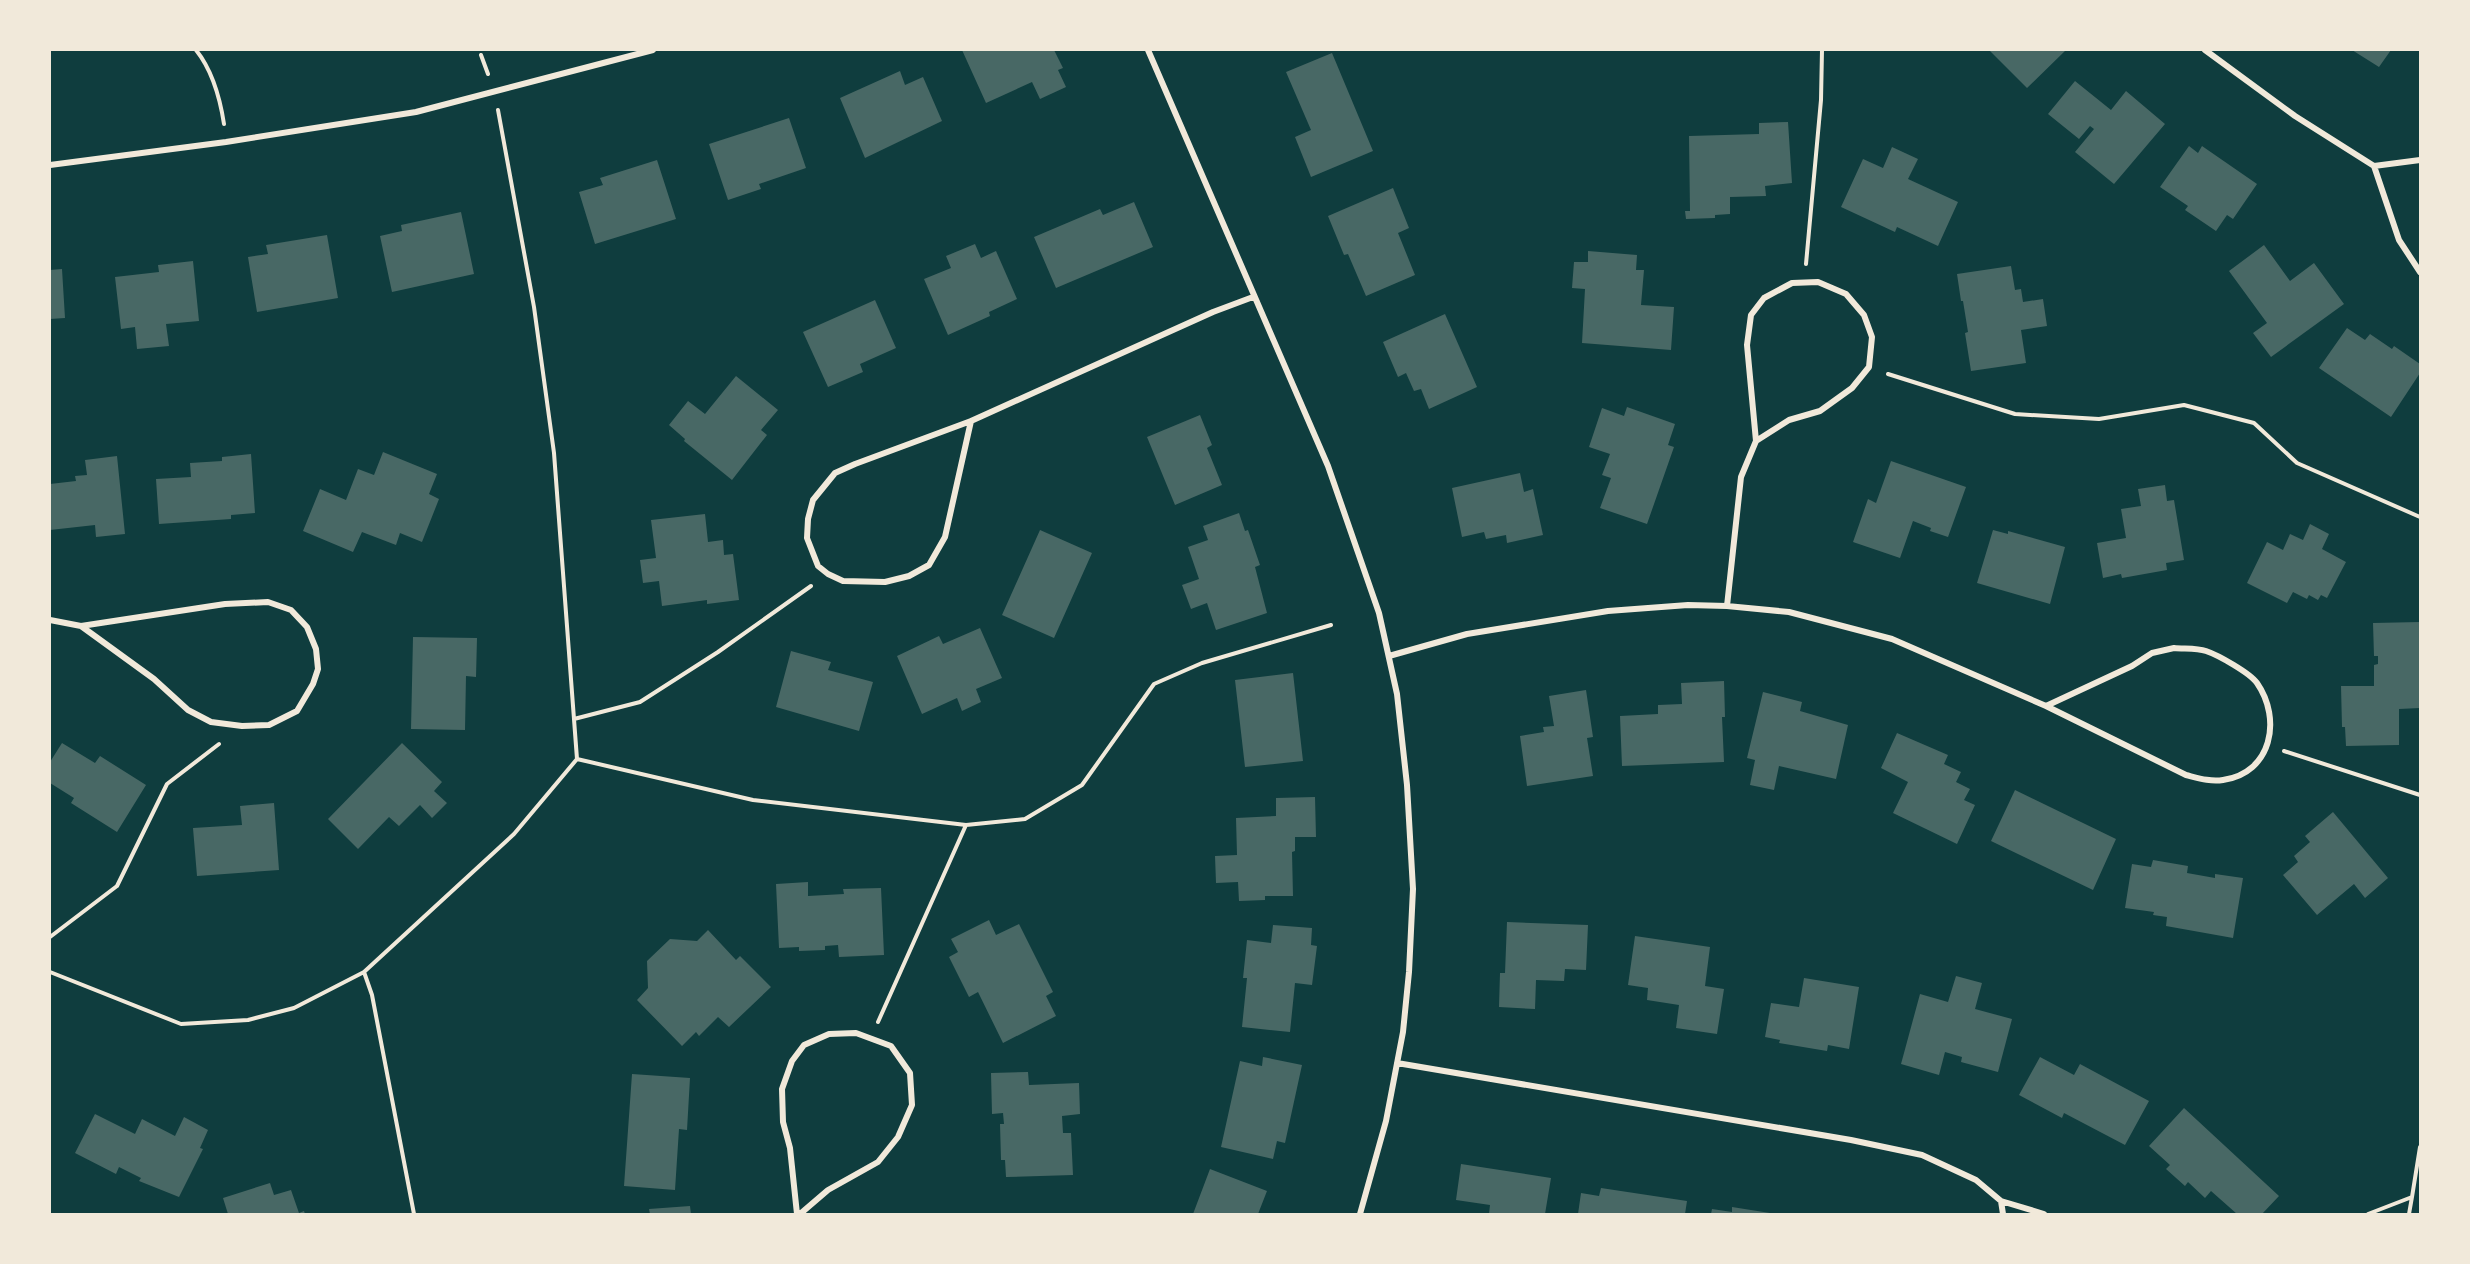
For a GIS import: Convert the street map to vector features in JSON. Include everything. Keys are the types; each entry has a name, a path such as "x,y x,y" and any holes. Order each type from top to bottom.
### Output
{"street":[{"path":"50,165 226,142 416,112 653,50"},
{"path":"1148,50 1328,466 1379,613 1397,694 1407,785 1413,889 1408,984 1403,1032 1386,1121 1360,1215"},
{"path":"2205,50 2295,116 2374,165 2421,160"},
{"path":"2374,165 2399,240 2421,272"},
{"path":"1726,606 1741,477 1756,441 1747,345 1751,315 1764,298 1792,283 1818,282 1845,294 1864,315 1872,337 1869,367 1852,388 1820,411 1789,420 1756,441"},
{"path":"971,421 945,537 929,565 909,576 885,582 843,581 818,566 807,538 808,519 813,500 835,473 971,421 1213,312 1253,297"},
{"path":"50,620 81,626 225,604 268,602 291,609 306,627 316,650 318,669 313,684 297,711 269,725 242,726 211,722 188,710 154,679 81,626"},
{"path":"1389,656 1467,634 1608,611 1688,605 1789,612 1892,639 2046,706 2186,775 2210,781 2225,780 2254,766 2268,746 2271,714 2256,681 2205,650 2174,648 2152,653 2132,666 2046,706"},
{"path":"856,1033 891,1046 910,1073 912,1105 898,1137 878,1162 828,1190 798,1215 790,1148 783,1122 782,1089 792,1061 804,1045 829,1034 856,1033"},
{"path":"1397,1063 1851,1140 1922,1155 1976,1180 2001,1201 2044,1215"},
{"path":"2001,1201 2003,1215"}],"path":[{"path":"196,50 205,62 221,106 226,142"},
{"path":"1805,282 1821,100 1822,50"},
{"path":"50,972 181,1024 248,1020 294,1008 364,972 514,834 577,759 554,453 534,307 495,92 481,55"},
{"path":"1869,367 2015,414 2099,419 2184,405 2254,423 2297,463 2421,517"},
{"path":"574,720 640,702 718,652 828,574"},
{"path":"577,759 753,800 966,825 1025,819 1082,785 1154,684 1202,663 1331,625"},
{"path":"50,937 117,886 167,784 242,726"},
{"path":"2268,746 2421,795"},
{"path":"871,1039 966,825"},
{"path":"364,972 372,995 414,1215"},
{"path":"2409,1215 2421,1147"},
{"path":"2368,1215 2412,1197"}],"building":[{"path":"962,50 1054,50 1063,68 1058,70 1066,87 1040,99 1032,82 986,103"},
{"path":"1989,50 2066,50 2027,88"},
{"path":"2352,50 2391,50 2379,67"},
{"path":"1332,53 1373,151 1311,177 1295,137 1311,130 1286,72"},
{"path":"900,71 905,85 923,77 942,121 865,158 840,98"},
{"path":"2075,81 2111,110 2126,91 2165,124 2114,184 2075,152 2094,129 2090,126 2079,139 2048,114"},
{"path":"789,118 806,168 759,184 761,189 728,200 709,144"},
{"path":"1788,122 1792,183 1765,186 1766,196 1730,197 1730,214 1715,215 1715,218 1686,219 1685,211 1690,211 1689,136 1759,134 1759,123"},
{"path":"2189,146 2198,153 2202,146 2257,184 2233,219 2227,215 2216,231 2185,210 2188,206 2160,187"},
{"path":"1892,147 1918,159 1908,179 1958,202 1938,246 1897,227 1895,232 1841,207 1863,159 1883,168"},
{"path":"657,160 676,219 595,244 579,192 603,185 600,178"},
{"path":"1393,188 1409,228 1398,233 1415,275 1366,296 1348,254 1344,255 1328,216"},
{"path":"1134,202 1153,247 1056,288 1034,237 1100,209 1103,215"},
{"path":"461,212 474,274 392,292 380,236 402,231 401,225"},
{"path":"327,235 338,298 257,312 248,257 268,254 266,245"},
{"path":"975,244 981,258 996,251 1017,299 989,312 990,316 948,335 924,279 951,268 946,256"},
{"path":"2264,245 2290,281 2314,263 2344,304 2271,357 2253,333 2267,323 2229,271"},
{"path":"1588,251 1637,255 1636,270 1644,270 1641,305 1674,307 1671,350 1582,343 1585,289 1572,288 1574,262 1588,262"},
{"path":"193,261 199,321 166,324 169,346 137,349 135,327 121,329 115,277 159,272 158,265"},
{"path":"2011,266 2015,290 2021,289 2023,302 2043,299 2047,326 2021,330 2026,363 1971,371 1965,333 1968,332 1957,274"},
{"path":"62,269 65,318 50,319 50,270"},
{"path":"875,300 896,348 860,364 863,372 828,387 803,332"},
{"path":"1445,314 1477,387 1429,409 1421,389 1414,391 1406,373 1398,377 1383,342"},
{"path":"2347,328 2365,340 2370,334 2392,349 2394,346 2420,364 2420,373 2391,417 2319,368"},
{"path":"736,376 778,410 761,430 767,435 732,480 684,441 685,439 669,425 688,401 705,414"},
{"path":"1627,407 1675,424 1668,445 1674,447 1647,524 1600,508 1611,478 1602,475 1610,454 1589,447 1602,408 1624,416"},
{"path":"1200,415 1212,445 1207,448 1222,485 1175,505 1147,437"},
{"path":"383,452 437,474 429,494 439,499 422,542 400,533 396,545 362,532 353,552 303,531 320,489 346,500 358,469 374,475"},
{"path":"251,454 255,513 231,515 231,519 159,524 156,479 191,477 190,463 222,461 222,457"},
{"path":"117,456 125,534 96,537 95,525 50,530 50,484 76,481 75,476 87,475 85,460"},
{"path":"1891,461 1966,487 1948,537 1930,531 1931,528 1913,521 1900,558 1853,542 1868,499 1876,503"},
{"path":"1520,473 1524,492 1533,489 1543,535 1507,543 1506,535 1486,539 1484,532 1462,537 1452,488"},
{"path":"2165,485 2167,501 2174,500 2184,560 2166,563 2167,570 2122,578 2121,574 2103,578 2097,543 2126,538 2121,509 2141,506 2138,489"},
{"path":"1239,513 1245,531 1248,530 1260,565 1255,567 1267,613 1216,630 1207,603 1191,609 1182,585 1199,579 1188,547 1208,540 1203,526"},
{"path":"705,514 708,542 723,540 724,555 733,554 739,600 707,604 707,600 662,606 659,581 643,583 640,560 656,558 651,520"},
{"path":"2310,524 2329,534 2322,549 2346,562 2327,598 2321,595 2318,600 2309,595 2307,599 2293,592 2287,603 2247,583 2267,542 2283,550 2290,534 2303,540"},
{"path":"1040,530 1092,553 1054,638 1002,615"},
{"path":"1993,530 2008,534 2008,531 2065,547 2050,604 1977,583"},
{"path":"2420,622 2420,708 2399,709 2399,745 2346,746 2345,727 2342,727 2341,686 2374,686 2374,665 2378,664 2378,656 2374,656 2373,623"},
{"path":"980,628 1002,678 976,689 981,702 962,711 957,698 922,714 897,656 939,636 943,644"},
{"path":"413,637 477,638 476,677 466,676 465,730 411,729"},
{"path":"791,651 831,662 828,670 873,682 859,731 776,707"},
{"path":"1293,673 1303,761 1245,767 1235,680"},
{"path":"1724,681 1725,717 1722,717 1724,762 1622,766 1620,716 1658,714 1658,705 1682,704 1681,683"},
{"path":"1586,690 1593,737 1587,738 1593,776 1527,786 1520,736 1544,732 1543,727 1554,726 1549,696"},
{"path":"1763,692 1802,702 1800,711 1848,725 1836,779 1779,766 1774,790 1750,785 1755,760 1747,758"},
{"path":"1897,733 1948,755 1944,764 1961,772 1956,782 1970,789 1964,800 1975,805 1957,844 1893,813 1908,782 1881,768"},
{"path":"62,743 95,763 100,756 146,785 117,832 71,803 74,798 50,783 50,762"},
{"path":"402,743 442,782 434,791 447,803 432,818 420,805 399,826 389,817 358,849 328,819"},
{"path":"2015,790 2116,839 2093,890 1991,841"},
{"path":"1315,797 1316,837 1295,837 1295,851 1292,852 1293,896 1265,896 1265,900 1239,901 1238,882 1216,883 1215,856 1237,855 1236,818 1276,816 1276,798"},
{"path":"274,803 279,870 197,876 193,828 242,825 240,806"},
{"path":"2333,812 2388,878 2365,898 2354,884 2317,915 2283,875 2298,862 2294,856 2310,842 2305,836"},
{"path":"2153,860 2188,866 2187,873 2215,878 2215,874 2243,878 2233,938 2166,926 2167,917 2153,915 2154,912 2125,908 2132,864 2151,867"},
{"path":"808,882 808,896 844,894 843,889 881,888 884,955 839,957 838,945 825,946 825,950 799,951 799,947 779,948 776,884"},
{"path":"989,920 996,935 1019,924 1053,992 1046,996 1056,1016 1003,1043 978,992 969,997 949,957 958,952 951,939"},
{"path":"1507,922 1588,925 1586,970 1565,969 1564,981 1536,980 1535,1009 1499,1007 1500,973 1505,973"},
{"path":"1273,925 1312,928 1311,945 1317,946 1312,985 1295,983 1290,1032 1242,1027 1247,978 1243,978 1247,940 1271,943"},
{"path":"708,930 736,960 740,956 771,987 729,1027 718,1017 699,1036 696,1032 682,1046 637,1000 648,988 647,961 670,939 697,941"},
{"path":"1635,936 1710,947 1705,986 1724,989 1717,1034 1676,1028 1679,1005 1647,1000 1648,988 1628,985"},
{"path":"1956,976 1982,983 1975,1009 2012,1019 1998,1072 1961,1062 1962,1057 1945,1052 1939,1075 1901,1064 1920,994 1948,1002"},
{"path":"1804,978 1859,987 1849,1049 1828,1045 1827,1051 1779,1043 1780,1040 1765,1037 1771,1003 1799,1007"},
{"path":"1263,1057 1302,1065 1285,1143 1277,1141 1273,1159 1221,1147 1240,1061 1262,1066"},
{"path":"2040,1057 2074,1075 2080,1064 2149,1101 2125,1145 2064,1113 2062,1118 2019,1095"},
{"path":"1028,1072 1029,1085 1079,1083 1080,1114 1062,1116 1063,1133 1071,1133 1073,1175 1006,1177 1005,1160 1001,1160 1000,1124 1004,1124 1003,1113 992,1114 991,1073"},
{"path":"632,1074 690,1078 687,1130 679,1129 675,1190 624,1186"},
{"path":"2184,1108 2279,1196 2262,1214 2237,1214 2211,1191 2205,1198 2188,1182 2185,1186 2166,1169 2170,1165 2149,1146"},
{"path":"95,1114 135,1134 142,1119 175,1136 184,1117 208,1130 200,1148 203,1149 179,1197 139,1181 141,1178 119,1167 116,1174 75,1153"},
{"path":"1461,1164 1551,1178 1545,1214 1489,1214 1490,1205 1456,1200"},
{"path":"1210,1169 1267,1191 1258,1214 1193,1214"},
{"path":"270,1183 274,1195 291,1190 299,1213 304,1211 305,1214 228,1214 223,1198"},
{"path":"1601,1188 1687,1201 1685,1214 1578,1214 1581,1193 1599,1196"},
{"path":"690,1206 691,1214 650,1214 649,1209"},
{"path":"1732,1207 1770,1214 1711,1214 1712,1209 1732,1212"}]}
